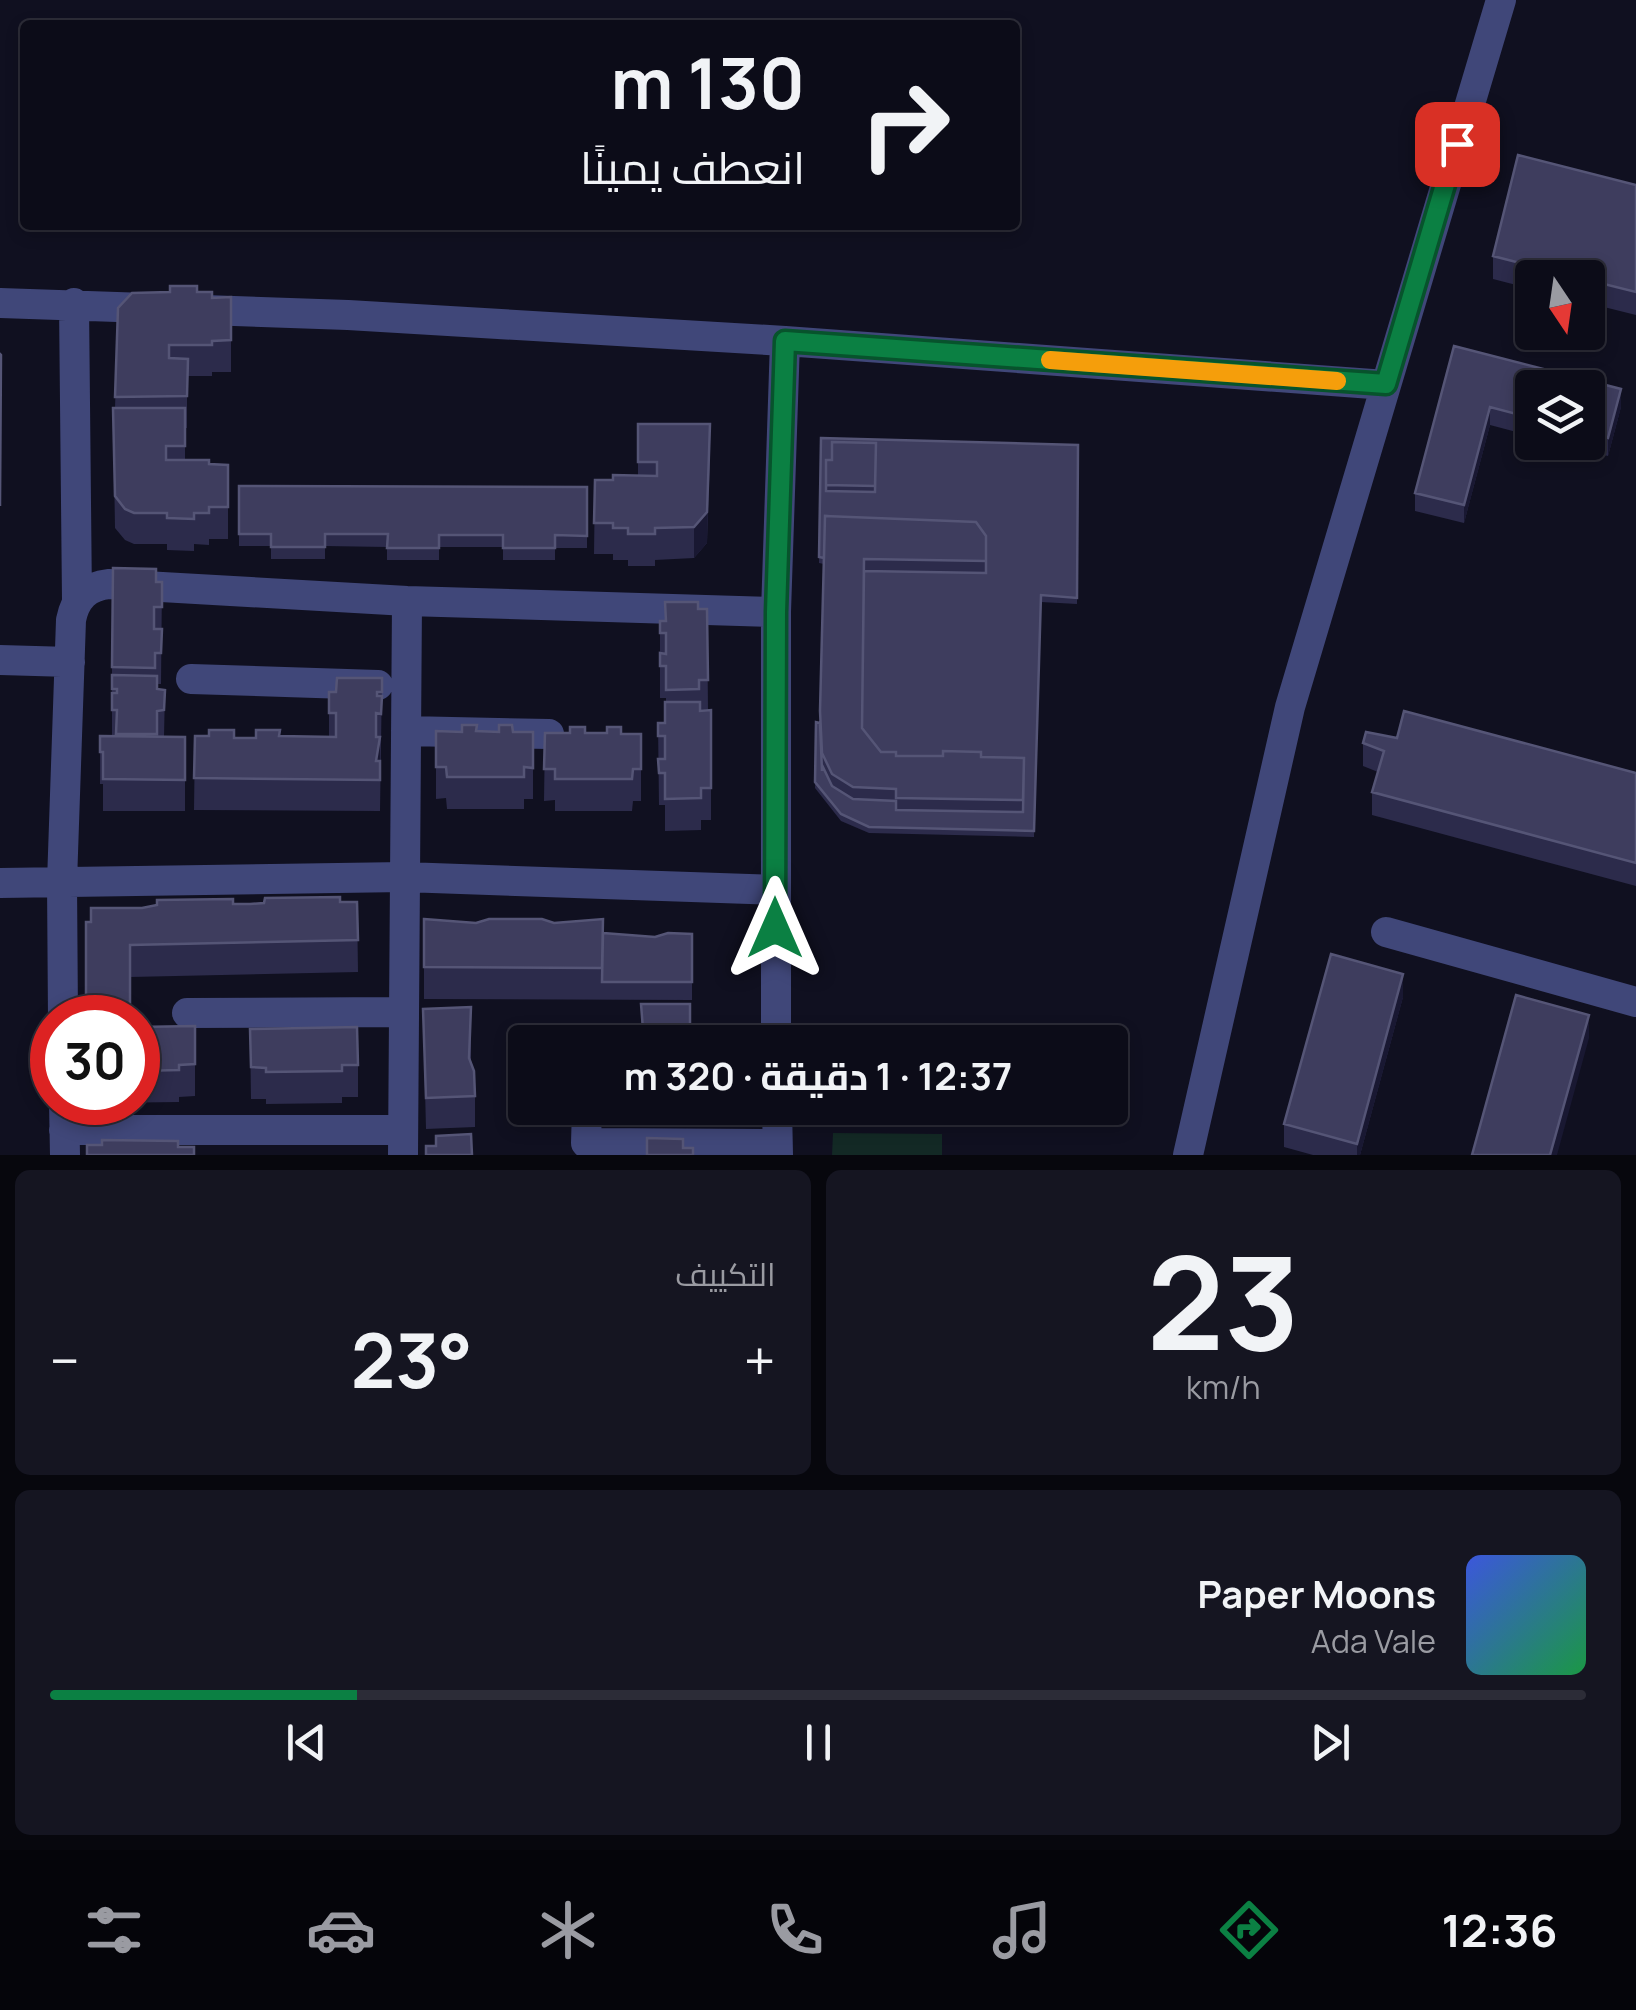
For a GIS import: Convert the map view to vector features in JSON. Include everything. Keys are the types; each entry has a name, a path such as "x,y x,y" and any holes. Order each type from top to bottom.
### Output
{"street":[{"path":"1188,1155 1290,706 1502,0"},
{"path":"0,303 74,303 785,341 1386,384"},
{"path":"63,995 62,882 71,620 77,601 74,303"},
{"path":"776,1025 776,612 785,341"},
{"path":"77,601 91,588 109,584 408,601 776,612"},
{"path":"64,1129 403,1142 408,601"},
{"path":"0,660 70,662"},
{"path":"192,679 406,686"},
{"path":"406,731 549,734"},
{"path":"0,883 404,878 775,890"},
{"path":"1386,932 1636,1002"},
{"path":"187,1013 403,1012"},
{"path":"586,1149 777,1150"}],"green space":[{"path":"833,1133 942,1134 942,1155 832,1155"}],"building":[{"path":"1518,155 1636,185 1636,292 1605,284 1605,260 1515,262 1493,256"},
{"path":"170,286 197,286 197,292 212,292 212,298 231,297 231,340 212,341 212,345 169,345 169,358 188,359 187,396 115,397 118,308 132,293 170,292"},
{"path":"1454,346 1547,370 1515,370 1515,414 1490,407 1464,505 1415,493"},
{"path":"0,354 1,355 0,506"},
{"path":"1605,385 1621,389 1608,438 1605,437"},
{"path":"113,408 185,408 185,446 166,446 166,460 209,460 209,464 228,465 228,507 209,507 209,513 194,513 194,519 125,509 115,496"},
{"path":"638,424 710,424 707,512 694,527 655,528 655,534 628,534 628,528 613,528 613,523 594,523 595,480 613,480 613,475 657,476 657,462 638,462"},
{"path":"821,438 1078,445 1077,598 1041,595 1034,831 869,827 841,814 815,782 816,722 820,723 822,771 822,765 832,786 853,799 896,801 896,810 1023,812 1024,758 943,751 943,756 896,756 896,752 881,752 862,728 864,571 986,573 986,536 976,522 825,516 824,558 819,557","holes":["832,442 876,443 875,492 826,491 826,460 832,460"]},
{"path":"832,442 876,443 875,486 826,485 826,460 832,460"},
{"path":"239,486 587,487 587,536 555,535 555,548 503,548 503,535 439,535 439,548 387,548 388,534 325,534 325,547 271,547 271,534 239,534"},
{"path":"825,516 976,522 986,536 986,561 864,559 862,728 881,752 896,752 896,756 943,756 943,751 1024,758 1023,800 896,798 896,789 853,787 832,774 822,753 820,711"},
{"path":"113,568 156,569 156,582 162,582 162,607 154,607 154,629 162,629 161,653 155,653 155,668 112,667"},
{"path":"665,602 698,602 698,609 707,609 708,680 699,680 699,689 666,690 666,666 660,666 660,653 666,654 666,633 660,633 660,621 666,621"},
{"path":"112,675 157,676 157,689 165,690 164,710 157,711 157,734 116,734 117,710 112,710 112,693 117,693 117,689 112,689"},
{"path":"337,678 382,678 382,692 377,692 377,696 382,696 381,714 376,713 380,780 194,778 195,736 209,736 209,730 234,730 234,738 256,738 256,730 280,730 279,736 336,737 336,713 329,713 329,692 336,692"},
{"path":"665,702 700,702 700,711 711,710 711,788 701,788 701,798 665,799 665,773 659,773 658,759 665,759 665,736 658,736 658,723 665,723"},
{"path":"1404,711 1636,773 1636,863 1372,792 1384,751 1363,743 1366,732 1397,738"},
{"path":"462,725 477,725 476,731 499,732 499,725 512,725 513,732 533,732 533,768 524,767 524,777 447,777 446,767 436,767 436,731 462,732"},
{"path":"570,727 585,727 585,733 607,733 607,727 621,727 621,734 641,734 641,769 633,769 632,779 555,779 555,769 544,769 545,733 570,733"},
{"path":"100,736 185,737 185,780 103,779"},
{"path":"340,897 340,902 357,902 358,940 130,945 130,995 86,995 86,922 91,922 91,908 142,908 157,905 157,900 233,899 233,904 250,904 264,903 265,898"},
{"path":"424,919 476,923 489,919 542,919 554,923 603,919 602,968 424,967"},
{"path":"603,933 655,937 692,934 692,982 602,982"},
{"path":"1331,954 1403,974 1357,1144 1284,1124"},
{"path":"1516,995 1589,1015 1550,1155 1472,1155"},
{"path":"641,1004 690,1004 690,1025 643,1025"},
{"path":"471,1007 469,1058 475,1096 426,1098 423,1009"},
{"path":"195,1026 195,1064 160,1070 160,1027"},
{"path":"357,1027 358,1065 342,1065 342,1071 266,1072 266,1068 251,1067 250,1029"},
{"path":"471,1134 472,1155 426,1155 426,1146 436,1146 436,1136"},
{"path":"647,1138 683,1139 683,1148 693,1148 693,1155 647,1155"},
{"path":"102,1140 178,1141 178,1147 194,1147 194,1155 87,1155 87,1145 102,1145"}],"slow traffic":[{"path":"1050,360 1337,381"}],"route":[{"path":"775,928 776,612 785,341 1386,384 1457,144"}]}
